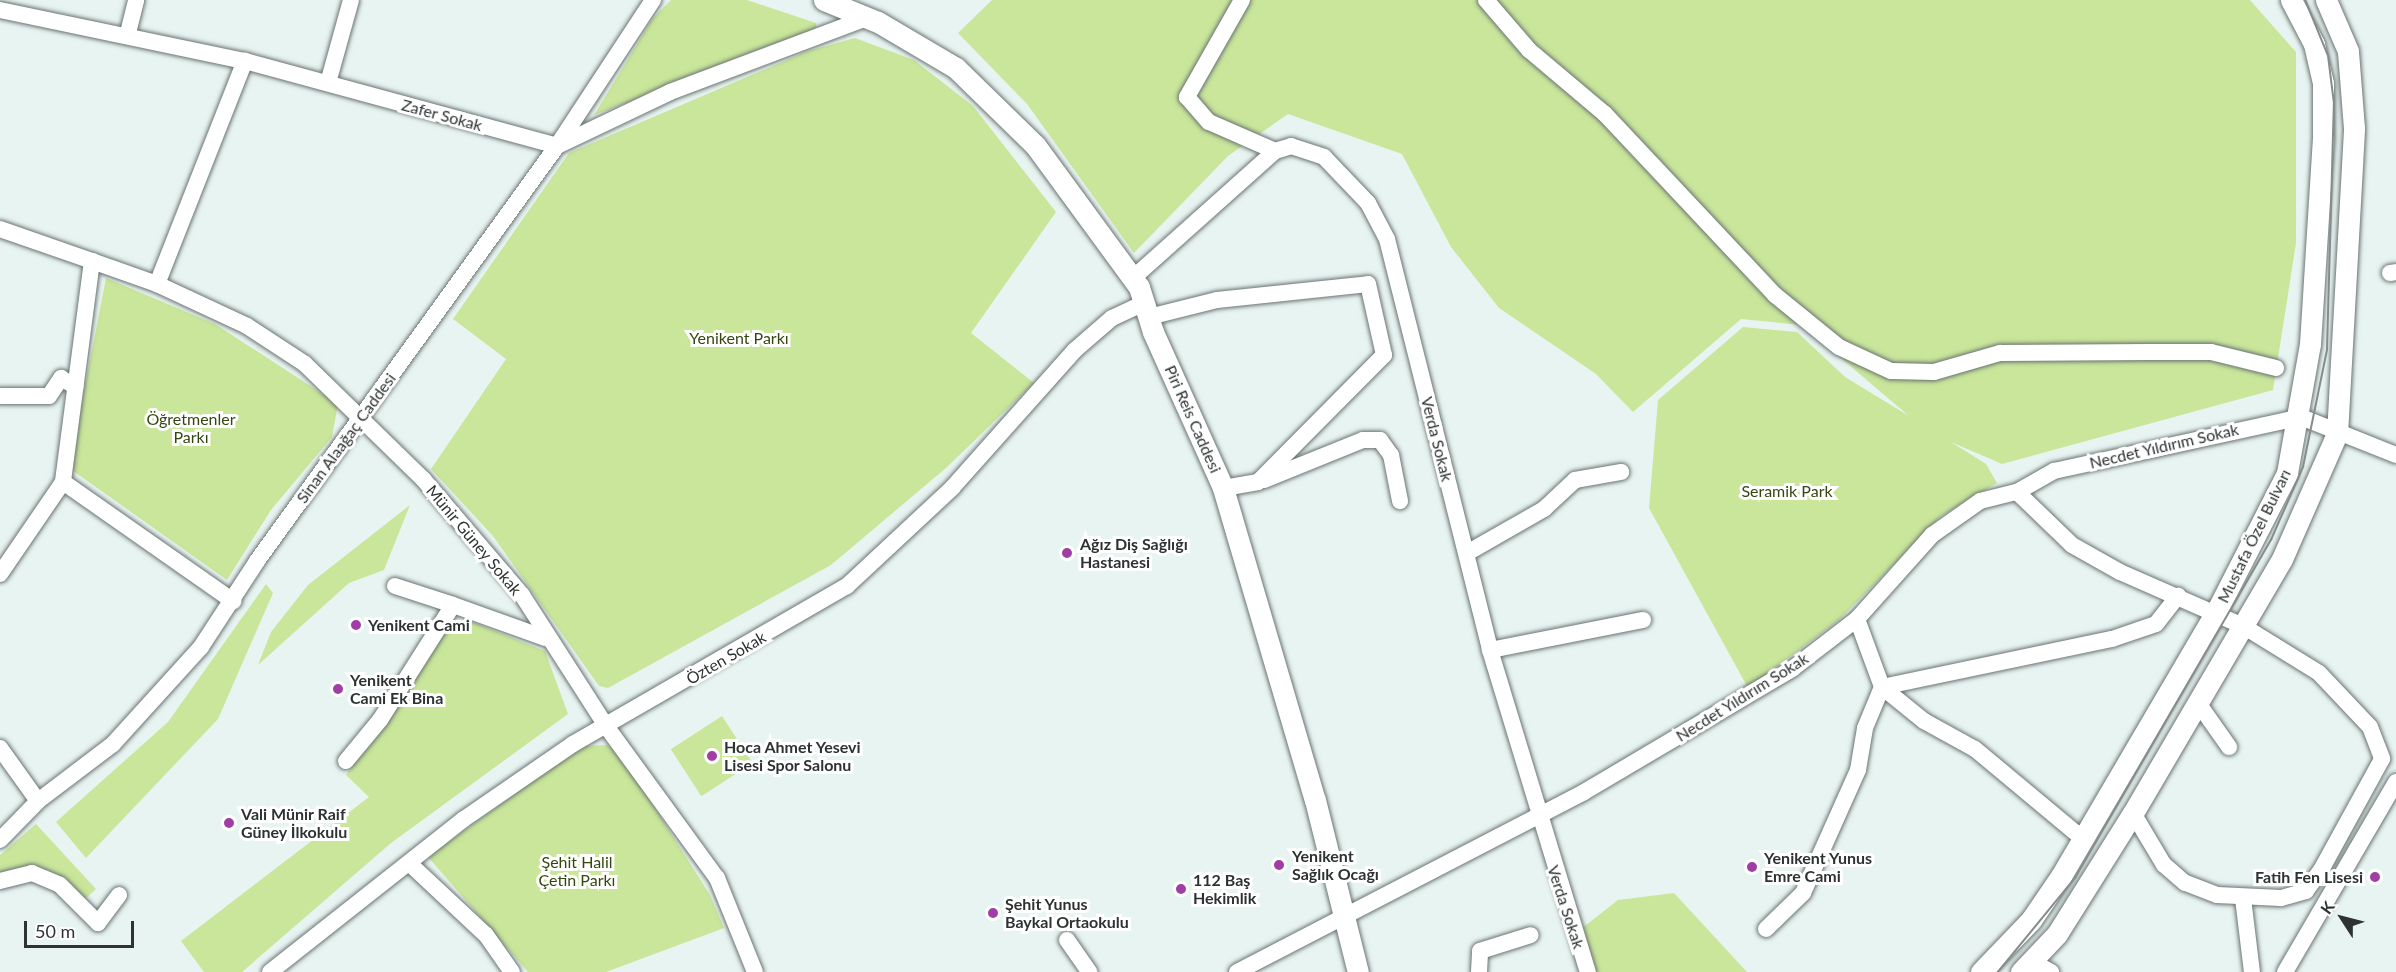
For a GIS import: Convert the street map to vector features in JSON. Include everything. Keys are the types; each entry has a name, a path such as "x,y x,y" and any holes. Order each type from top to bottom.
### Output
{"main road":[{"name":"Piri Reis Caddesi","path":"824,0 867,18 956,68 1035,146 1133,278 1223,488 1315,800 1341,918 1358,972"},
{"name":"Mustafa Özel Bulvarı","path":"1981,972 2031,920 2083,839 2215,615 2287,473 2301,417 2323,83 2314,44 2291,0"},
{"name":"Mustafa Özel Bulvarı","path":"2027,967 2057,934 2133,813 2282,559 2337,434 2354,128 2348,51 2326,0"}],"street":[{"path":"128,33 136,0"},
{"path":"328,83 351,0"},
{"name":"Sinan Alaağaç Caddesi","path":"0,840 38,801 89,766 120,737 201,647 557,146 653,0"},
{"path":"1133,278 1275,151 1209,122 1187,97 1242,0"},
{"path":"1486,0 1546,66 1605,114 1775,295 1839,347 1891,371 1934,372 2000,353 2211,352 2276,368"},
{"name":"Zafer Sokak","path":"0,10 128,33 245,61 557,146"},
{"path":"557,146 670,92 867,18"},
{"path":"157,284 245,61"},
{"name":"Verda Sokak","path":"1275,151 1290,146 1324,157 1368,203 1387,239 1490,650 1536,814 1588,972"},
{"name":"Münir Güney Sokak","path":"0,229 157,284 248,327 305,364 423,478 522,595 545,638 717,878 754,972"},
{"path":"0,574 63,482 92,261"},
{"name":"Özten Sokak","path":"270,972 410,864 464,819 606,726 847,586 952,488 1075,350 1112,318 1147,310 1217,300 1368,284 1384,355 1258,482"},
{"path":"0,396 49,396 61,378 76,387"},
{"path":"2301,417 2337,434 2396,455"},
{"name":"Necdet Yıldırım Sokak","path":"1237,972 1722,713 1857,619 1932,535 1980,501 2017,492 2054,471 2301,417"},
{"path":"1223,488 1258,482 1363,440 1380,440 1391,455 1400,501"},
{"path":"1467,553 1544,509 1575,480 1621,472"},
{"path":"63,482 233,601"},
{"path":"2017,492 2072,545 2120,572 2243,626 2319,673 2370,727 2382,759 2306,891 2243,898 2185,883 2164,865 2133,813"},
{"path":"395,586 545,638"},
{"path":"1882,687 2112,639 2156,624 2178,596"},
{"path":"346,761 380,720 453,605"},
{"path":"1857,619 1882,687 1924,721 1975,749 2083,839"},
{"path":"1490,650 1643,620"},
{"path":"1766,929 1807,884 1858,770 1864,728 1882,687"},
{"path":"2198,703 2229,747"},
{"path":"0,748 38,801"},
{"path":"2285,972 2396,782"},
{"path":"410,864 486,934 512,972"},
{"path":"0,881 32,873 60,885 98,923 119,895"},
{"path":"2243,898 2252,972"},
{"path":"1479,972 1480,951 1531,935"},
{"path":"1067,940 1089,972"},
{"path":"2027,967 2051,972"}],"green space":[{"path":"671,0 747,0 816,23 817,31 594,115 653,18"},
{"name":"Seramik Park","path":"992,0 2250,0 2296,52 2296,243 2273,390 2002,464 1951,442 1986,464 1997,483 1941,516 1839,620 1748,688 1649,508 1658,400 1743,327 1797,332 1845,377 1909,416 1802,325 1741,319 1633,412 1596,374 1499,308 1451,247 1402,154 1288,114 1228,156 1134,253 1027,104 958,33"},
{"name":"Yenikent Parkı","path":"855,38 914,60 973,106 1056,212 971,333 1034,383 946,468 831,565 608,688 599,686 493,536 431,469 506,359 453,319 569,153 808,51"},
{"name":"Öğretmenler Parkı","path":"106,278 215,324 338,404 332,437 271,510 227,580 69,468"},
{"path":"410,505 384,570 349,583 258,665 271,632 308,585"},
{"path":"266,584 273,593 218,719 86,858 56,822 168,722"},
{"path":"465,619 545,651 568,714 391,843 242,972 204,972 181,941 369,797 346,775 445,626"},
{"name":"Hoca Ahmet Yesevi Lisesi Spor Salonu","path":"722,716 752,763 701,796 671,749"},
{"name":"Şehit Halil Çetin Parkı","path":"607,745 622,756 710,895 724,928 606,972 528,972 428,857 581,746"},
{"path":"36,824 96,889 83,901 39,867 0,877 0,855"},
{"path":"1674,893 1747,972 1596,972 1581,929 1618,900"}],"tram line":[{"path":"1998,972 2075,878 2271,540 2303,467 2327,350 2334,104 2328,56 2305,0"}],"place":[{"name":"Ağız Diş Sağlığı Hastanesi","path":"1067,553"},
{"name":"Yenikent Cami","path":"356,625"},
{"name":"Yenikent Cami Ek Bina","path":"338,689"},
{"name":"Hoca Ahmet Yesevi Lisesi Spor Salonu","path":"712,756"},
{"name":"Vali Münir Raif Güney İlkokulu","path":"229,823"},
{"name":"Yenikent Sağlık Ocağı","path":"1279,865"},
{"name":"Yenikent Yunus Emre Cami","path":"1752,867"},
{"name":"Fatih Fen Lisesi","path":"2375,877"},
{"name":"112 Baş Hekimlik","path":"1181,889"},
{"name":"Şehit Yunus Baykal Ortaokulu","path":"993,913"}]}
